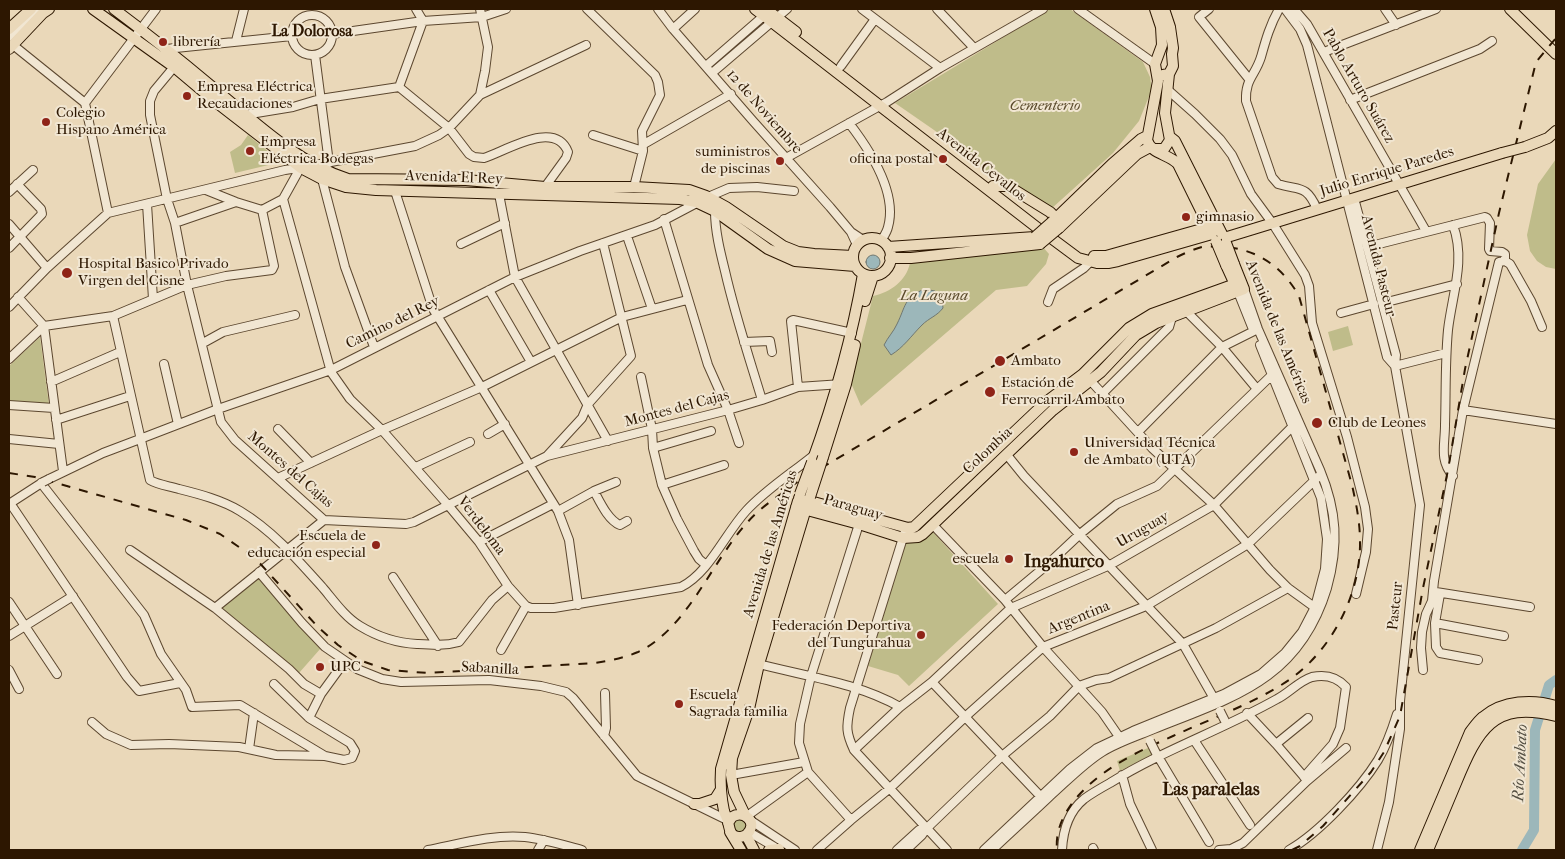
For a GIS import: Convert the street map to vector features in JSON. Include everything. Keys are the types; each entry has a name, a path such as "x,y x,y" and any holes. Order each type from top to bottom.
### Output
{"main road":[{"path":"9,29 31,9"},
{"name":"Avenida El Rey","path":"93,9 129,36 138,34 166,49 240,116"},
{"path":"102,9 131,32 138,34"},
{"path":"114,9 138,34"},
{"name":"Avenida Cevallos","path":"755,9 770,14 841,66 884,104 1069,252 1090,262 1108,263 1133,252"},
{"path":"1155,9 1162,44 1156,66 1157,85 1147,135 1148,144 1152,148 1160,150 1167,147 1169,134 1165,113 1169,74 1173,69 1172,35 1164,9"},
{"path":"10,44 43,10"},
{"path":"1513,10 1556,54"},
{"name":"Avenida Cevallos","path":"770,14 827,63 993,186 1061,240 1081,253 1089,256 1106,256 1133,252 1173,241 1218,237"},
{"name":"Avenida El Rey","path":"138,34 174,67 306,165 322,179 352,188 395,191 680,199 698,203 715,210 768,249 795,261 854,261"},
{"path":"1156,66 1164,56 1172,61"},
{"path":"1156,66 1163,75 1169,74"},
{"path":"886,248 887,268 883,272 868,275 854,261 860,242 870,238 886,248 911,258 1033,241 1057,223 1110,173 1153,128 1160,127 1169,134"},
{"name":"Julio Enrique Paredes","path":"1218,237 1273,224 1525,146 1548,138 1556,131"},
{"name":"Avenida de las Américas","path":"1169,134 1175,141 1239,287"},
{"path":"1110,173 1137,154 1152,148"},
{"name":"Avenida de las Américas","path":"1152,148 1172,158 1178,164 1218,237"},
{"name":"Avenida El Rey","path":"306,165 348,179 466,180 545,186 689,190 708,197 726,207 783,246 798,252 854,261"},
{"path":"993,186 1008,186 1057,223"},
{"name":"Avenida de las Américas","path":"842,384 852,333 868,275"},
{"name":"Avenida de las Américas","path":"734,819 720,791 721,769 755,663 816,458 842,384 865,301 868,275"},
{"name":"Colombia","path":"904,533 918,537 923,534 1087,377 1136,335 1156,323 1188,312 1239,287"},
{"name":"Colombia","path":"904,533 917,525 1046,402 1087,377 1129,328 1152,314 1239,287"},
{"name":"Paraguay","path":"803,501 904,533"},
{"name":"Paraguay","path":"803,501 859,524 904,533"},
{"name":"Avenida de las Américas","path":"734,819 734,792 731,774 732,758 749,709 755,663"},
{"path":"1428,850 1465,751 1470,732 1474,727 1483,717 1498,707 1531,702 1556,706"},
{"path":"1420,850 1465,751 1488,725 1510,713 1532,711 1556,716"},
{"path":"694,804 715,799 720,791"},
{"path":"734,819 739,837 748,834"},
{"path":"734,819 751,824 748,834 754,850"},
{"path":"734,819 741,850"}],"street":[{"path":"85,103 156,9"},
{"path":"236,41 244,9"},
{"path":"416,9 423,21"},
{"path":"332,34 481,11 506,9"},
{"path":"586,9 649,69 658,82 660,95 642,131 641,140 643,148 634,187"},
{"name":"12 de Noviembre","path":"658,9 673,29 860,242"},
{"path":"673,29 695,9"},
{"path":"709,69 770,14 786,9"},
{"path":"862,9 940,68"},
{"path":"937,9 974,48"},
{"path":"786,158 884,104 940,68 1043,9"},
{"path":"1078,9 1156,66"},
{"path":"1209,9 1199,17 1249,79"},
{"path":"1279,9 1265,39 1260,58 1249,79 1246,101 1272,177 1278,184 1302,189 1314,202 1317,209"},
{"name":"Avenida Pasteur","path":"1285,9 1300,29 1307,45 1383,303 1396,355 1395,366"},
{"name":"Pablo Arturo Suárez","path":"1294,9 1307,24 1324,52 1426,231"},
{"path":"1385,9 1396,25"},
{"path":"1324,52 1436,9"},
{"path":"480,95 488,47 481,11"},
{"path":"309,12 324,19 332,34 330,43 324,51 314,54 306,54 299,50 294,44 292,36 293,28 309,12"},
{"path":"841,66 875,19"},
{"path":"399,87 423,21"},
{"path":"166,49 292,36"},
{"path":"1350,100 1480,49 1492,41"},
{"path":"10,44 85,103 108,214"},
{"path":"9,307 47,268 108,214 306,165 329,163 415,146 439,135 449,128 480,95 586,45"},
{"path":"314,54 329,163"},
{"name":"Montes del Cajas","path":"174,67 154,91 150,101 150,114 167,199 175,223 187,285 203,343 221,422 235,440 324,520 406,524 414,522 547,456 728,410 798,387 842,384"},
{"path":"240,116 293,107 320,99 399,87 449,128 469,154 474,157 484,158 539,137 550,137 560,141 568,152 566,158 545,186"},
{"path":"1168,90 1220,139 1232,155 1251,194 1273,224 1305,275 1309,286 1312,323 1347,437 1368,529 1366,552 1356,594"},
{"path":"593,135 643,148 731,94"},
{"path":"849,122 879,170 887,192 890,218 886,248"},
{"path":"206,190 262,210 283,199 306,165"},
{"path":"9,192 33,170"},
{"path":"322,179 345,266 374,347"},
{"path":"9,246 42,214 41,209 17,184"},
{"name":"Camino del Rey","path":"10,503 63,471 178,424 330,370 516,277 655,225 729,188 794,191"},
{"path":"395,191 430,302 437,317 556,508 568,540 578,605"},
{"path":"499,194 516,277 608,441"},
{"name":"Verdeloma","path":"283,199 330,370 350,399 382,430 448,504 479,542 508,586 526,606"},
{"name":"Avenida Pasteur","path":"1351,199 1374,304 1388,357 1395,366"},
{"path":"175,223 236,202"},
{"path":"147,204 153,299"},
{"path":"9,359 44,326 113,316 187,285 226,276 272,270 274,266 262,210"},
{"path":"715,210 720,251 731,298 762,400"},
{"path":"1367,247 1453,224 1487,218 1490,223 1489,249 1505,254 1463,410 1436,593 1436,647 1440,653 1478,660"},
{"path":"664,219 708,365 728,410 739,443"},
{"path":"461,244 505,223"},
{"path":"9,224 47,268"},
{"path":"1452,476 1445,465 1443,456 1446,353 1457,284 1457,245 1453,224"},
{"path":"627,236 652,309"},
{"path":"547,456 582,418 588,404 630,356 604,243"},
{"path":"1048,302 1053,289 1090,262"},
{"path":"1502,262 1510,264 1531,300 1542,327"},
{"path":"1383,303 1457,284"},
{"name":"Avenida de las Américas","path":"1121,740 1217,705 1262,681 1282,664 1298,646 1317,609 1332,569 1336,536 1329,494 1322,474 1254,330 1239,287"},
{"name":"Avenida de las Américas","path":"1239,287 1258,329 1321,498 1327,539 1317,609"},
{"path":"489,290 531,362"},
{"path":"18,297 44,326 63,471"},
{"path":"278,478 482,387 622,317 687,300"},
{"path":"1341,313 1374,304"},
{"path":"1188,312 1222,347 1257,388"},
{"path":"203,343 223,332 295,314"},
{"path":"113,316 150,480 198,493 238,510 267,529 358,625 380,636 406,643 438,646 459,642 492,600 508,586"},
{"path":"1102,394 1169,327 1172,317"},
{"path":"798,387 791,321 852,333"},
{"path":"1138,432 1222,347 1254,330"},
{"path":"744,342 770,341 772,352"},
{"path":"51,382 120,352"},
{"path":"1395,366 1446,353"},
{"path":"164,364 178,424"},
{"name":"Pasteur","path":"1377,850 1389,802 1400,729 1400,701 1420,505 1395,366"},
{"path":"1005,600 1117,504 1157,486 1274,373"},
{"path":"641,376 652,429 653,448 662,485 694,551 706,565"},
{"path":"1087,377 1138,432 1214,505 1288,588 1317,609"},
{"path":"56,420 130,396"},
{"path":"9,405 54,408"},
{"path":"1463,410 1556,424"},
{"path":"488,434 505,424"},
{"name":"Uruguay","path":"854,750 900,707 932,682 1011,608 1110,565 1214,505 1294,426"},
{"path":"278,429 311,463"},
{"path":"653,448 711,431"},
{"path":"9,439 59,444"},
{"path":"416,468 470,442"},
{"path":"1006,455 1146,606 1184,644 1226,723"},
{"path":"501,650 526,606 546,608 578,605 681,587 690,583 706,565 733,525 747,510 816,458"},
{"path":"662,485 724,465"},
{"name":"Argentina","path":"817,850 889,789 1043,647 1146,606 1248,544 1322,474"},
{"path":"45,481 144,615 161,654 186,690 193,708 240,705 324,756"},
{"path":"479,542 616,482"},
{"path":"594,491 615,523 620,525 627,521"},
{"path":"10,503 127,677 139,691 180,683"},
{"path":"214,608 324,520"},
{"path":"851,820 808,772 799,743 800,724 811,676 859,524"},
{"path":"933,525 1005,600 1043,647 1102,712 1121,740"},
{"path":"904,533 847,724 847,735 854,750 947,850"},
{"path":"130,550 214,608 289,669 304,684 321,694"},
{"name":"Sabanilla","path":"259,572 320,643 357,669 382,679 401,682 489,680 540,686 566,692 637,776 694,804 734,819"},
{"path":"394,577 438,646"},
{"path":"906,850 1002,756 1050,716 1079,686 1109,678 1184,644 1288,588"},
{"path":"1436,593 1530,607"},
{"path":"1423,670 1422,632 1436,593"},
{"path":"9,636 74,596"},
{"path":"9,602 57,674"},
{"path":"1435,623 1504,636"},
{"path":"309,718 321,694 345,661"},
{"path":"755,663 811,676 884,698 900,707"},
{"path":"9,670 19,689"},
{"path":"1062,850 1067,821 1075,809 1084,799 1122,775 1158,754 1194,740 1277,699 1312,677 1329,676 1342,682 1346,687 1347,694 1340,728 1330,748 1305,779 1244,843 1230,849 1220,850"},
{"path":"932,682 1043,799"},
{"path":"92,722 106,734 131,745 168,744 249,749 276,755 324,756 344,760 352,758 355,751 350,743 309,718 274,684"},
{"path":"604,736 606,728 605,693"},
{"path":"1289,850 1311,835 1367,775 1387,743 1400,701"},
{"name":"Avenida de las Américas","path":"992,850 1088,755 1121,740 1217,705"},
{"path":"249,749 254,713"},
{"path":"1247,714 1276,744 1305,779"},
{"path":"1276,744 1308,718"},
{"path":"1146,732 1210,842"},
{"path":"1194,740 1250,826"},
{"path":"1305,779 1346,748"},
{"path":"731,774 804,762"},
{"path":"734,819 808,772"},
{"path":"1122,775 1134,813 1152,850"},
{"name":"Avenida de las Américas","path":"984,850 1043,799"},
{"path":"734,819 795,850"},
{"path":"897,850 919,830 926,829"},
{"path":"748,834 776,850"},
{"path":"428,850 492,838 523,837 544,840 582,850"},
{"path":"538,850 544,840"}],"green space":[{"name":"Cementerio","path":"1050,9 1070,9 1143,62 1150,77 1152,89 1139,121 1113,153 1051,209 1009,180 992,176 947,139 895,103"},
{"path":"248,135 281,162 235,173 230,152 241,145"},
{"path":"1556,159 1556,269 1546,267 1537,261 1530,251 1527,235 1538,184"},
{"name":"La Laguna","path":"1042,246 1049,254 1046,264 1027,286 996,290 861,406 851,383 873,296 886,292 897,285 905,275 910,263"},
{"path":"1348,326 1353,345 1333,351 1328,332"},
{"path":"40,337 49,405 9,402 9,366"},
{"name":"Federación Deportiva del Tungurahua","path":"932,531 998,604 909,686 898,675 868,666 903,543 918,542"},
{"path":"258,577 321,648 299,673 221,608"},
{"path":"1148,748 1153,754 1120,771 1117,761"},
{"path":"746,819 746,832 736,833 731,823 733,820"}],"water":[{"path":"870,255 876,255 880,262 876,269 870,269 866,265 866,259"},
{"path":"924,289 935,291 942,298 943,308 891,355 884,345 896,327 909,300"}],"waterway":[{"name":"Río Ambato","path":"1522,850 1534,830 1535,730 1549,685 1556,680"}],"railway":[{"path":"1292,850 1300,846 1323,826 1371,772 1384,752 1400,716 1423,588 1448,470 1465,369 1499,213 1536,62 1556,38"},
{"path":"9,473 35,477 186,520 220,534 255,558 317,626 338,645 362,661 388,670 428,673 594,663 622,658 638,652 671,628 697,594 733,540 751,518 796,483 1177,257 1202,247 1226,247 1249,252 1259,256 1278,269 1299,296 1352,485 1358,513 1360,534 1359,561 1349,600 1331,637 1304,668 1289,680 1247,703 1135,754 1099,776 1078,796 1065,814 1059,828 1057,850"}],"place":[{"name":"librería","path":"163,42"},
{"name":"Empresa Eléctrica Recaudaciones","path":"187,96"},
{"name":"Colegio Hispano América","path":"46,122"},
{"name":"Empresa Eléctrica Bodegas","path":"250,151"},
{"name":"oficina postal","path":"943,159"},
{"name":"suministros de piscinas","path":"780,161"},
{"name":"gimnasio","path":"1186,217"},
{"name":"Hospital Basico Privado Virgen del Cisne","path":"67,273"},
{"name":"Ambato","path":"1000,361"},
{"name":"Estación de Ferrocarril Ambato","path":"990,392"},
{"name":"Club de Leones","path":"1317,423"},
{"name":"Universidad Técnica de Ambato (UTA)","path":"1074,452"},
{"name":"Escuela de educación especial","path":"376,545"},
{"name":"escuela","path":"1009,559"},
{"name":"Federación Deportiva del Tungurahua","path":"921,635"},
{"name":"UPC","path":"320,667"},
{"name":"Escuela Sagrada familia","path":"679,704"}],"district":[{"name":"La Dolorosa","path":"312,32"},
{"name":"Ingahurco","path":"1064,563"},
{"name":"Las paralelas","path":"1211,791"}]}
